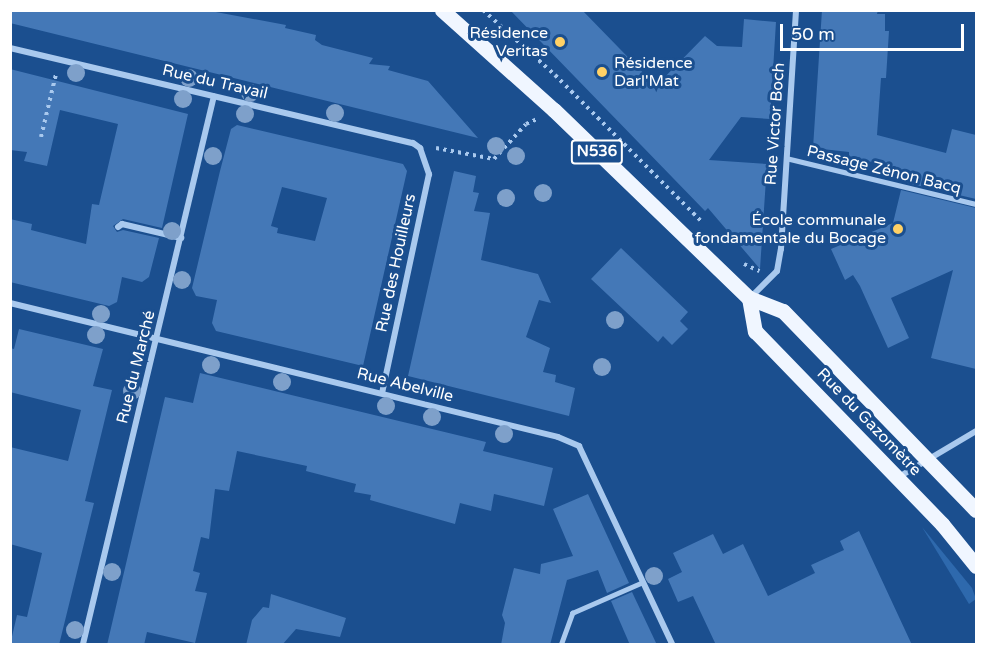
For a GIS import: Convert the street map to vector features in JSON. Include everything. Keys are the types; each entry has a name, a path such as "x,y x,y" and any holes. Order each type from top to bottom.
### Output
{"main road":[{"name":"Rue du Gazomètre","path":"442,10 554,110 749,298 783,311 976,510"},
{"name":"Rue du Gazomètre","path":"749,298 755,331 942,524 976,566"}],"street":[{"name":"Rue Victor Boch","path":"749,298 777,271 781,249 796,10"},
{"name":"Rue du Travail","path":"10,48 413,143 422,151"},
{"name":"Rue du Marché","path":"83,645 214,96"},
{"name":"Rue des Houilleurs","path":"382,393 429,174 422,151"},
{"path":"118,227 122,224 181,238"},
{"name":"Rue Abelville","path":"10,303 558,437 579,446 645,582 672,645"},
{"path":"897,478 976,431"}],"lane":[{"name":"Passage Zénon Bacq","path":"786,158 976,204"},
{"path":"561,645 572,613 645,582"}],"path":[{"path":"483,10 581,100 705,225"},
{"path":"41,137 62,60"},
{"path":"422,151 438,148 494,159 526,124 554,110"},
{"path":"737,257 770,279"}],"shaded area":[{"path":"922,527 972,588 976,599 969,604"}],"building":[{"path":"10,10 205,10 286,25 285,28 316,35 315,40 322,45 373,58 369,64 390,66 388,70 428,81 478,138 10,23"},
{"path":"510,10 582,10 656,86 705,36 717,46 742,47 744,19 776,22 770,119 741,117 709,160 767,164 760,269 708,208 705,211"},
{"path":"822,10 878,10 877,14 885,14 885,31 889,31 886,78 881,78 877,135 946,153 952,129 976,135 976,199 903,182 904,176 882,170 884,164 849,158 849,152 813,148"},
{"path":"10,69 188,114 162,228 123,219 113,226 117,232 123,230 159,238 149,277 142,282 122,277 117,302 109,306 10,282 10,219 32,224 31,230 86,244 92,204 99,205 118,124 60,110 47,166 24,161 27,152 10,150"},
{"path":"237,125 403,164 407,171 363,366 216,331 212,323 217,300 196,296 192,288 231,129","holes":["282,187 327,198 315,241 277,233 278,228 271,226"]},
{"path":"454,171 476,176 473,192 479,193 474,211 490,213 481,260 538,274 551,303 539,300 526,337 550,348 543,372 556,375 555,382 575,388 569,416 408,376"},
{"path":"901,190 976,208 976,369 931,358 953,270 891,298 909,338 888,348 860,286 853,275 845,280 831,249 893,223"},
{"path":"621,248 688,312 680,321 688,329 672,345 663,336 658,342 591,279"},
{"path":"19,329 103,349 93,386 112,390 85,501 94,503 59,645 10,645 17,615 27,617 42,553 10,544 10,447 68,461 81,410 10,392 10,348 14,349"},
{"path":"200,373 486,442 483,451 553,468 544,506 494,494 491,511 460,503 455,524 370,500 371,495 354,492 356,484 306,471 307,466 237,451 229,491 215,489 209,539 201,537 193,571 200,573 195,591 207,593 195,643 147,632 144,645 107,645 165,397 193,403"},
{"path":"588,494 629,583 607,593 598,570 567,580 550,645 501,645 505,623 502,615 514,568 540,574 541,564 573,556 553,509"},
{"path":"859,531 912,645 716,645 693,596 678,602 668,579 682,572 673,553 713,534 723,554 743,544 768,596 815,573 811,565 844,550 840,541"},
{"path":"632,592 657,645 630,645 611,601"},
{"path":"271,594 346,618 340,637 296,629 282,645 246,645 252,620 263,607 269,608"}],"place":[{"name":"Résidence Veritas","path":"560,42"},
{"name":"Résidence Darl'Mat","path":"602,72"},
{"name":"École communale fondamentale du Bocage","path":"898,229"}]}
